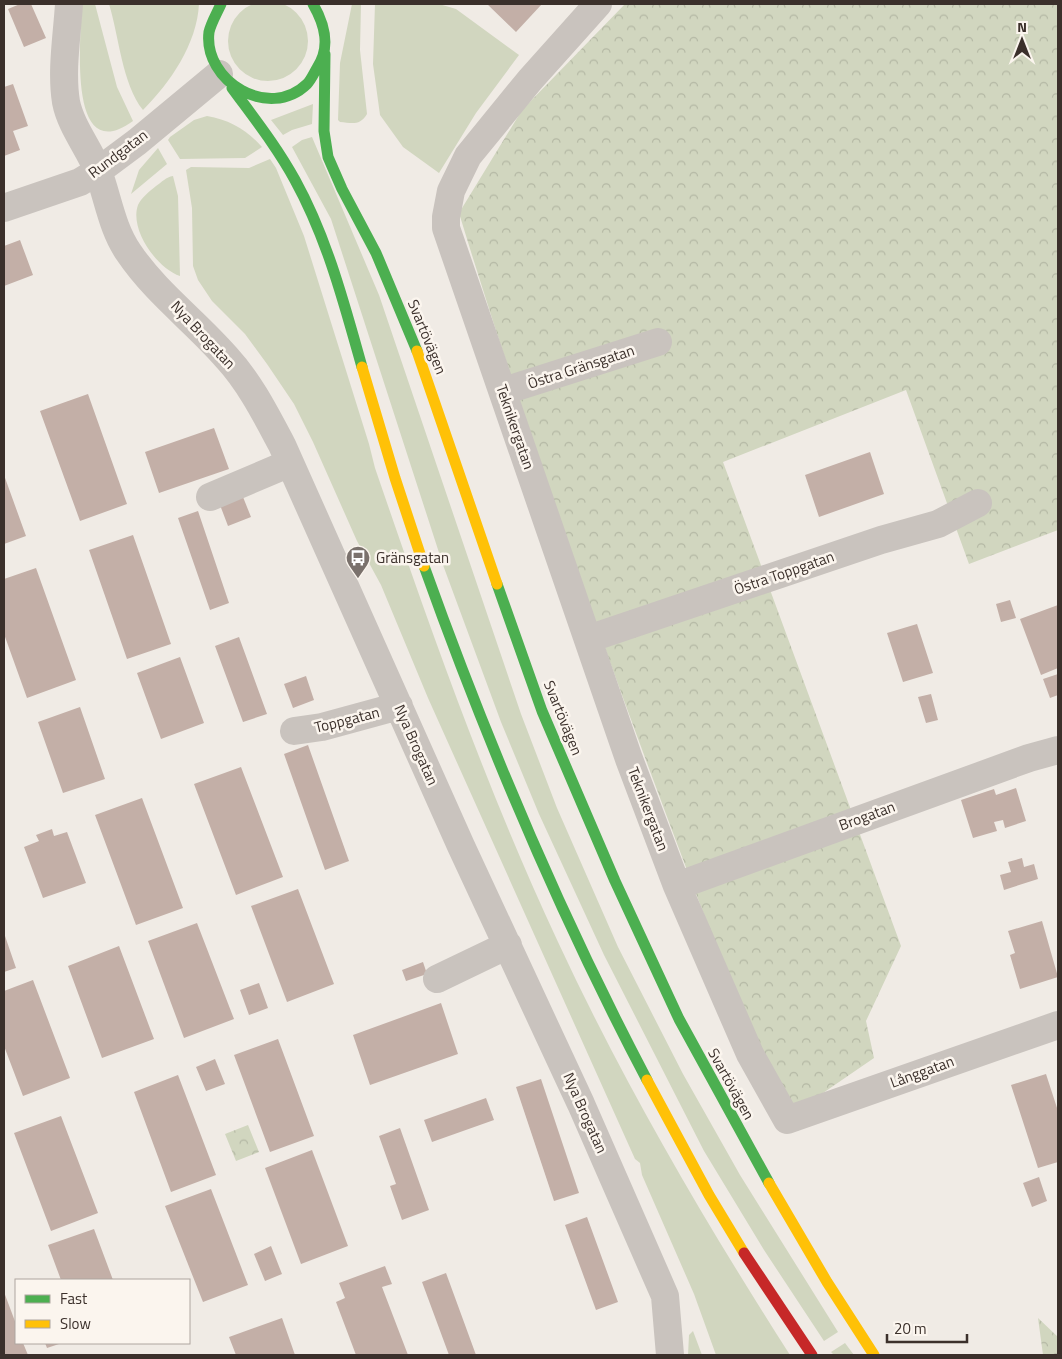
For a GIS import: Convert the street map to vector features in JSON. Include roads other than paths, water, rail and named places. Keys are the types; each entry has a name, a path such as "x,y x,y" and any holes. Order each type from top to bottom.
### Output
{"main road":[{"path":"221,4 214,10 210,28 209,48 225,81 282,155 304,196 349,319 398,491 439,608 494,750 546,874 598,986 710,1197 812,1355"},
{"name":"Svartövägen","path":"313,4 324,26 326,39 324,54 324,131 328,157 342,189 376,253 426,372 461,481 542,711 615,881 679,1019 753,1156 827,1282 874,1355"},
{"path":"225,81 256,98 270,99 289,95 311,80 318,70 324,54"}],"street":[{"name":"Nya Brogatan","path":"69,4 65,69 66,102 72,120 98,171 110,211 128,252 154,284 228,359 256,398 290,463 508,946 582,1104 665,1296 670,1355"},
{"name":"Teknikergatan","path":"598,4 491,125 461,166 451,192 446,217 449,239 504,391 629,758 677,886 750,1054 787,1120"},
{"name":"Rundgatan","path":"4,208 80,182 225,81"},
{"name":"Östra Gränsgatan","path":"504,391 658,342"},
{"path":"210,497 290,463"},
{"name":"Östra Toppgatan","path":"588,639 881,540 938,524 978,504"},
{"name":"Toppgatan","path":"294,731 322,727 399,706"},
{"name":"Brogatan","path":"677,886 869,815 1029,758 1058,750"},
{"path":"436,979 508,946"},
{"name":"Långgatan","path":"787,1120 1058,1025"}],"place":[{"name":"Gränsgatan","path":"358,579"}]}
